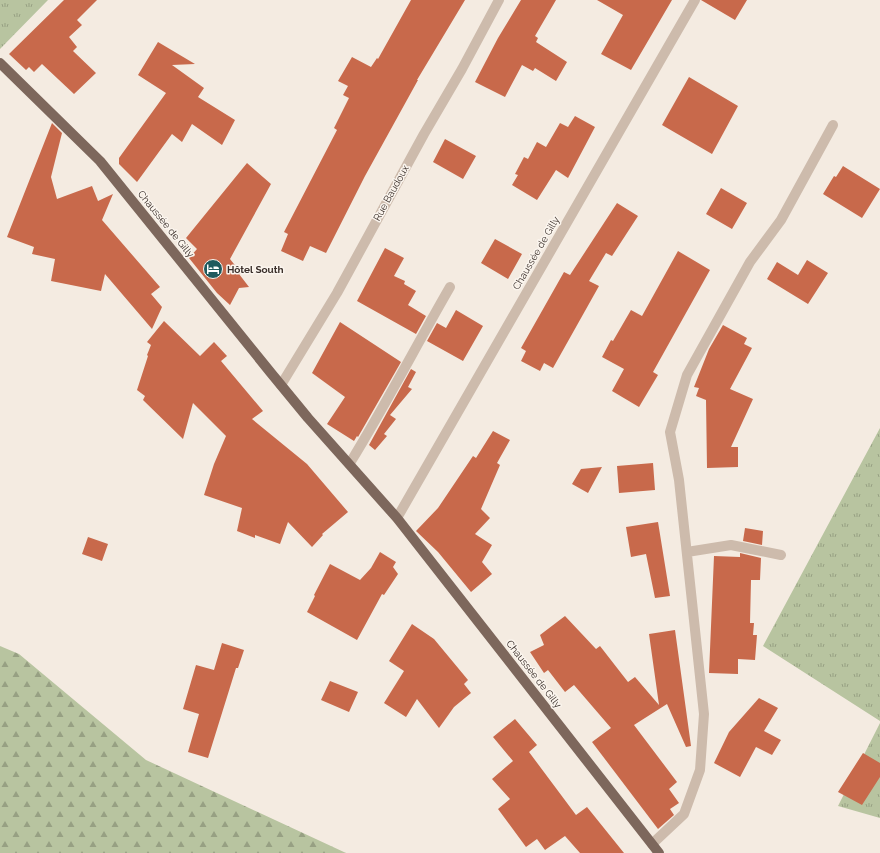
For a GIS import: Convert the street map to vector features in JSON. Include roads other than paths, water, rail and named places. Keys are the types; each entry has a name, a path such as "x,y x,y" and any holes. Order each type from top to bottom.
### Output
{"main road":[{"name":"Chaussée de Gilly","path":"0,63 100,161 308,418 350,463 397,518 659,853"}],"street":[{"name":"Rue Baudoux","path":"281,385 337,293 499,0"},
{"name":"Chaussée de Gilly","path":"397,518 695,0"},
{"path":"652,844 684,814 700,770 704,714 680,480 670,432 687,375 750,262 781,220 833,125"},
{"path":"350,463 377,420 415,347 450,287"},
{"path":"687,552 731,545 781,555"}],"place":[{"name":"Hôtel South","path":"213,269"}]}
